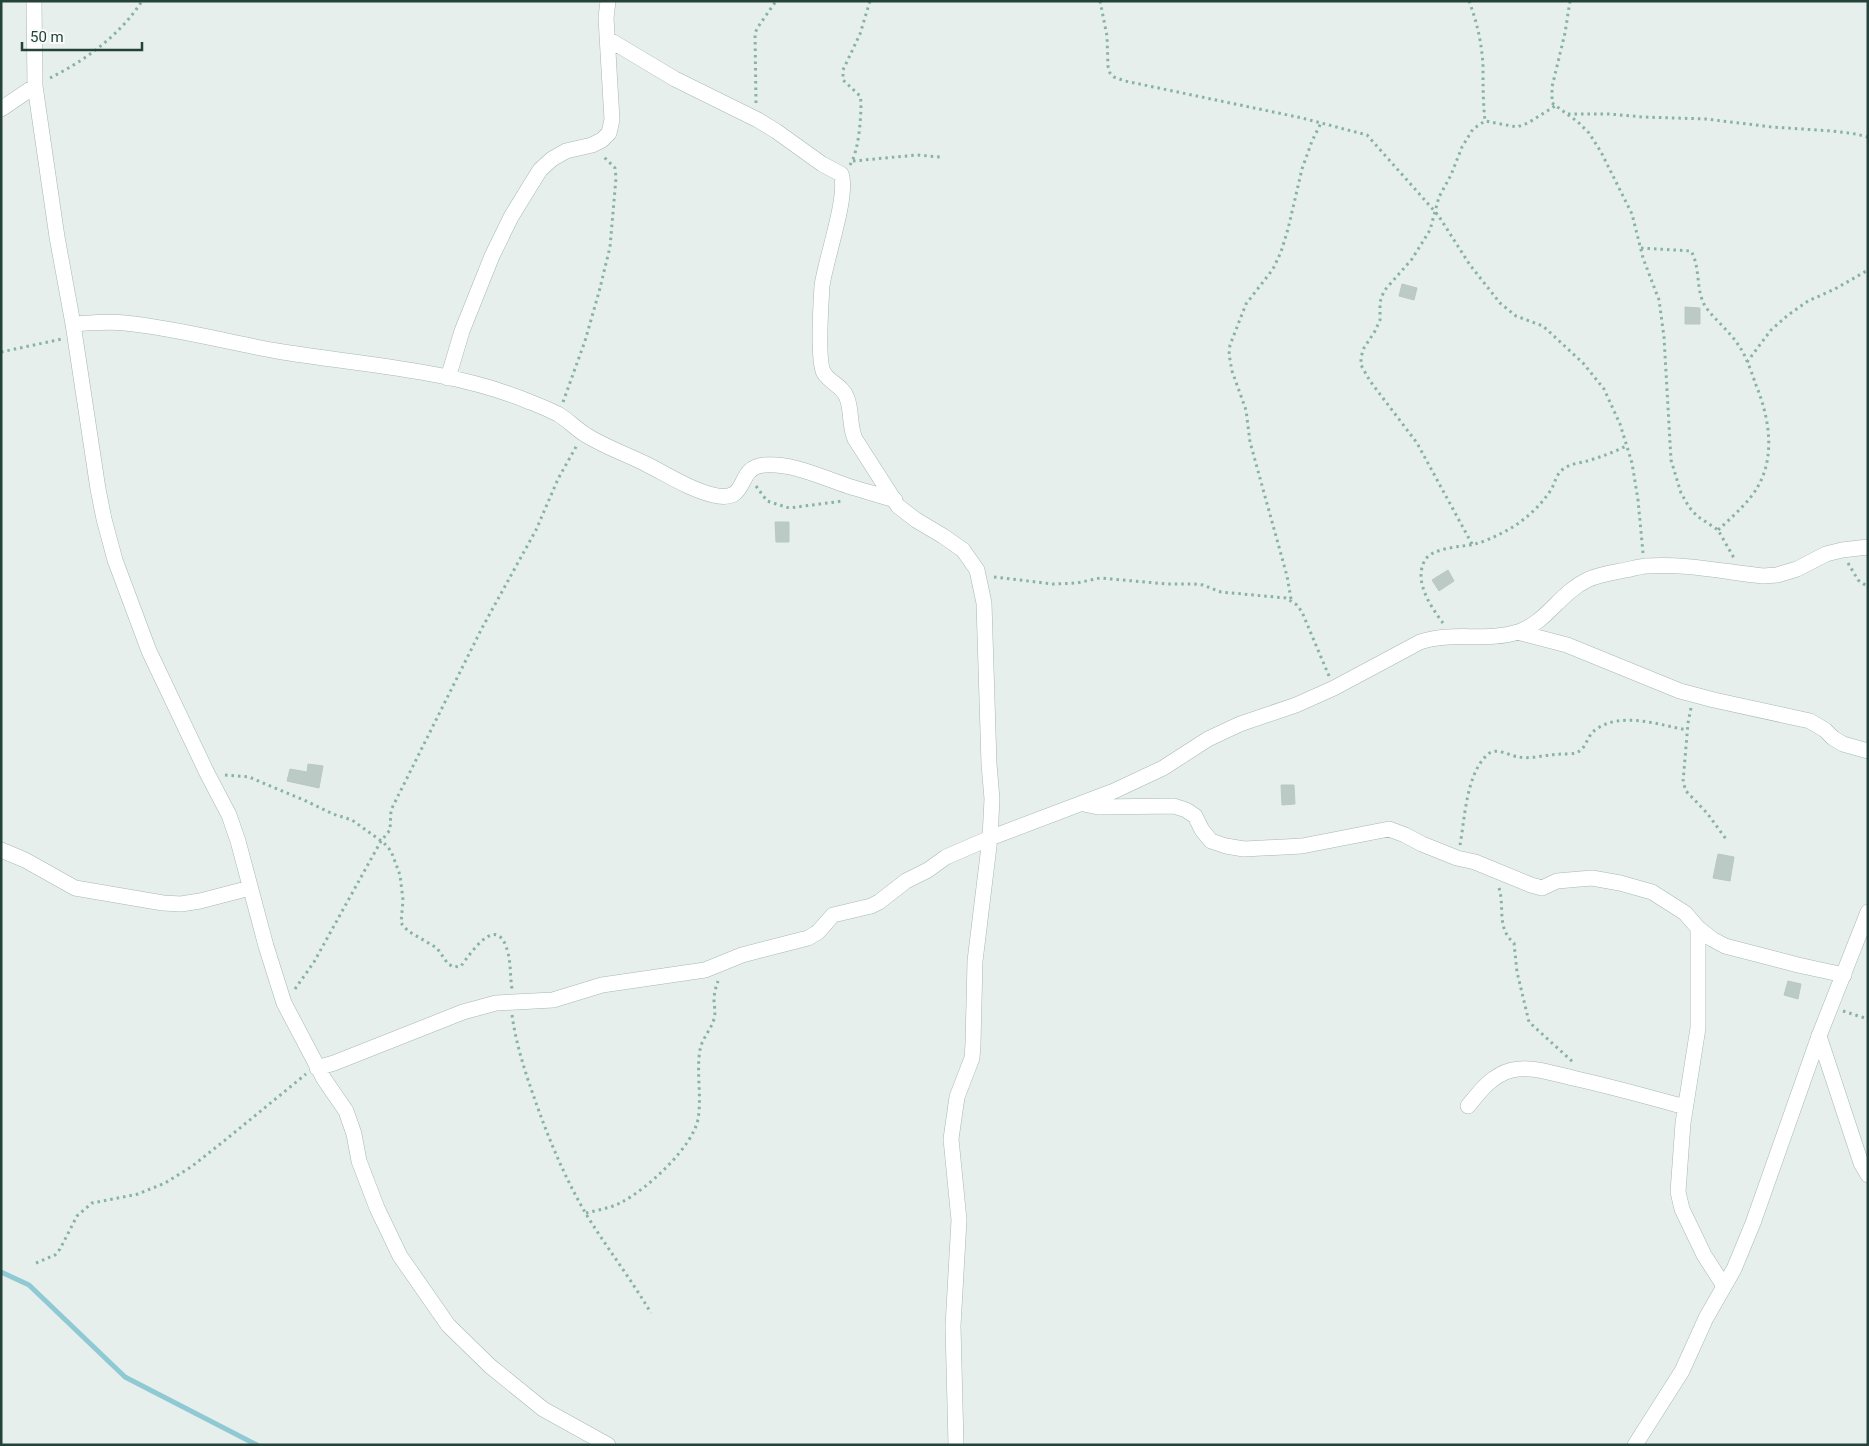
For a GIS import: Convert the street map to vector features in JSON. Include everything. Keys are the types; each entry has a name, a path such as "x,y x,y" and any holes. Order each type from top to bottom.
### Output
{"street":[{"path":"34,1 35,86 57,237 74,330 98,489 115,560 149,651 206,773 229,815 284,1003 317,1068 346,1111 354,1134 359,1161 376,1208 400,1256 448,1325 490,1366 543,1409 608,1445"},
{"path":"448,378 462,331 492,256 511,217 540,170 552,159 566,151 596,143 609,134 612,120 606,18 608,1"},
{"path":"608,39 675,79 776,131 822,164 841,174 843,183 839,212 822,285 821,366 823,373 842,390 847,398 851,430 900,508 963,550 977,570 984,603 989,764 992,799 990,838 975,961 973,1051 964,1082 957,1097 951,1139 959,1220 953,1326 956,1445"},
{"path":"1,109 35,86"},
{"path":"74,330 123,322 249,346 448,378 494,389 530,401 557,414 584,434 682,483 712,495 726,498 732,496 741,486 752,469 763,466 790,467 895,500"},
{"path":"317,1068 464,1012 496,1003 553,1000 602,985 706,970 742,955 808,938 818,932 833,915 871,906 879,902 906,881 928,870 946,857 990,838 1114,791 1163,768 1208,739 1240,724 1296,705 1334,688 1420,642 1435,637 1497,636 1517,632 1529,627 1542,619 1562,597 1587,580 1602,574 1644,566 1705,569 1763,576 1777,575 1797,569 1826,554 1868,547"},
{"path":"1517,632 1567,645 1680,691 1810,721 1843,744 1868,751"},
{"path":"1082,804 1098,807 1174,806 1186,810 1195,816 1202,830 1211,841 1244,848 1302,846 1389,829 1457,858 1542,888 1557,881 1592,878 1603,879 1652,892 1685,913 1698,928 1725,946 1798,965 1844,974"},
{"path":"1,850 25,860 75,888 164,903 181,904 200,901 250,888"},
{"path":"1635,1445 1682,1371 1706,1318 1734,1269 1819,1036 1868,912"},
{"path":"1698,928 1698,1028 1685,1107 1680,1148 1678,1192 1682,1209 1704,1255 1724,1286"},
{"path":"1819,1036 1861,1163 1868,1175"},
{"path":"1468,1106 1493,1079 1512,1070 1544,1072 1685,1107"}],"path":[{"path":"35,86 67,70 116,34 131,18 142,1"},
{"path":"755,119 757,94 755,33 776,1"},
{"path":"841,174 848,169 853,161 862,102 860,96 843,80 842,70 860,34 870,1"},
{"path":"1100,1 1107,36 1108,66 1110,73 1114,77 1367,135 1435,212 1470,265 1500,303 1516,316 1543,326 1583,363 1604,389 1620,424 1626,446 1638,500 1644,566"},
{"path":"1469,1 1476,18 1480,38 1483,64 1484,121"},
{"path":"1570,1 1551,98 1555,106 1568,114 1589,133 1601,152 1632,214 1647,271 1656,289 1663,328 1672,460 1681,493 1697,516 1718,530 1742,574"},
{"path":"1472,544 1417,443 1386,404 1361,365 1364,348 1380,320 1380,302 1384,291 1412,259 1430,230 1439,197 1473,129 1484,121 1517,127 1528,123 1555,106"},
{"path":"1568,114 1706,119 1772,127 1832,131 1868,137"},
{"path":"1291,599 1287,576 1250,442 1246,410 1232,372 1229,354 1230,345 1246,304 1273,269 1281,252 1302,169 1320,123"},
{"path":"557,414 585,342 610,247 616,188 615,168 601,154 596,143"},
{"path":"853,161 917,155 940,157"},
{"path":"1641,248 1691,251 1698,287 1706,306 1738,344 1764,407 1769,439 1768,455 1758,486 1746,502 1718,530"},
{"path":"1747,362 1771,330 1788,315 1808,301 1835,289 1868,270"},
{"path":"1,352 74,330"},
{"path":"284,1003 314,962 381,840 390,830 391,810 482,628 529,544 546,510 558,479 584,434"},
{"path":"1454,637 1428,603 1422,588 1423,567 1429,555 1442,550 1472,544 1500,534 1534,512 1562,470 1572,465 1612,453 1626,446"},
{"path":"748,473 761,494 774,504 789,508 799,508 851,501"},
{"path":"1842,550 1849,568 1858,580 1868,587"},
{"path":"977,570 988,576 1032,582 1061,584 1111,578 1167,584 1203,585 1221,592 1291,599 1302,612 1334,688"},
{"path":"1698,696 1692,705 1687,730 1683,782 1686,791 1707,813 1726,839"},
{"path":"1457,858 1470,785 1474,774 1486,755 1491,752 1497,751 1522,758 1577,753 1584,747 1589,735 1597,728 1608,723 1621,721 1648,722 1687,730"},
{"path":"206,773 249,777 306,800 333,814 347,818 381,840 391,851 400,875 403,900 400,920 402,925 419,938 437,948 448,964 454,967 461,966 478,943 486,937 498,936 505,944 509,955 514,1031 530,1086 556,1158 586,1213 634,1284 651,1313"},
{"path":"1488,868 1500,890 1503,930 1514,943 1517,972 1529,1022 1576,1064 1588,1082"},
{"path":"586,1213 620,1203 632,1196 658,1174 690,1140 698,1120 701,1045 714,1020 714,998 722,964"},
{"path":"1831,1007 1868,1019"},
{"path":"36,1263 55,1255 78,1216 92,1203 138,1194 165,1184 191,1167 300,1078 317,1068"}],"building":[{"path":"1402,284 1417,288 1414,300 1399,296"},
{"path":"1685,307 1700,308 1700,324 1685,324"},
{"path":"775,522 789,522 789,542 776,542"},
{"path":"1448,570 1454,581 1439,591 1432,580"},
{"path":"308,764 323,766 319,788 287,781 290,769 307,772"},
{"path":"1281,785 1294,785 1295,804 1282,805"},
{"path":"1718,854 1734,857 1730,881 1713,878"},
{"path":"1788,981 1801,984 1798,999 1784,995"}],"waterway":[{"path":"1,1272 29,1285 125,1377 257,1445"}]}
